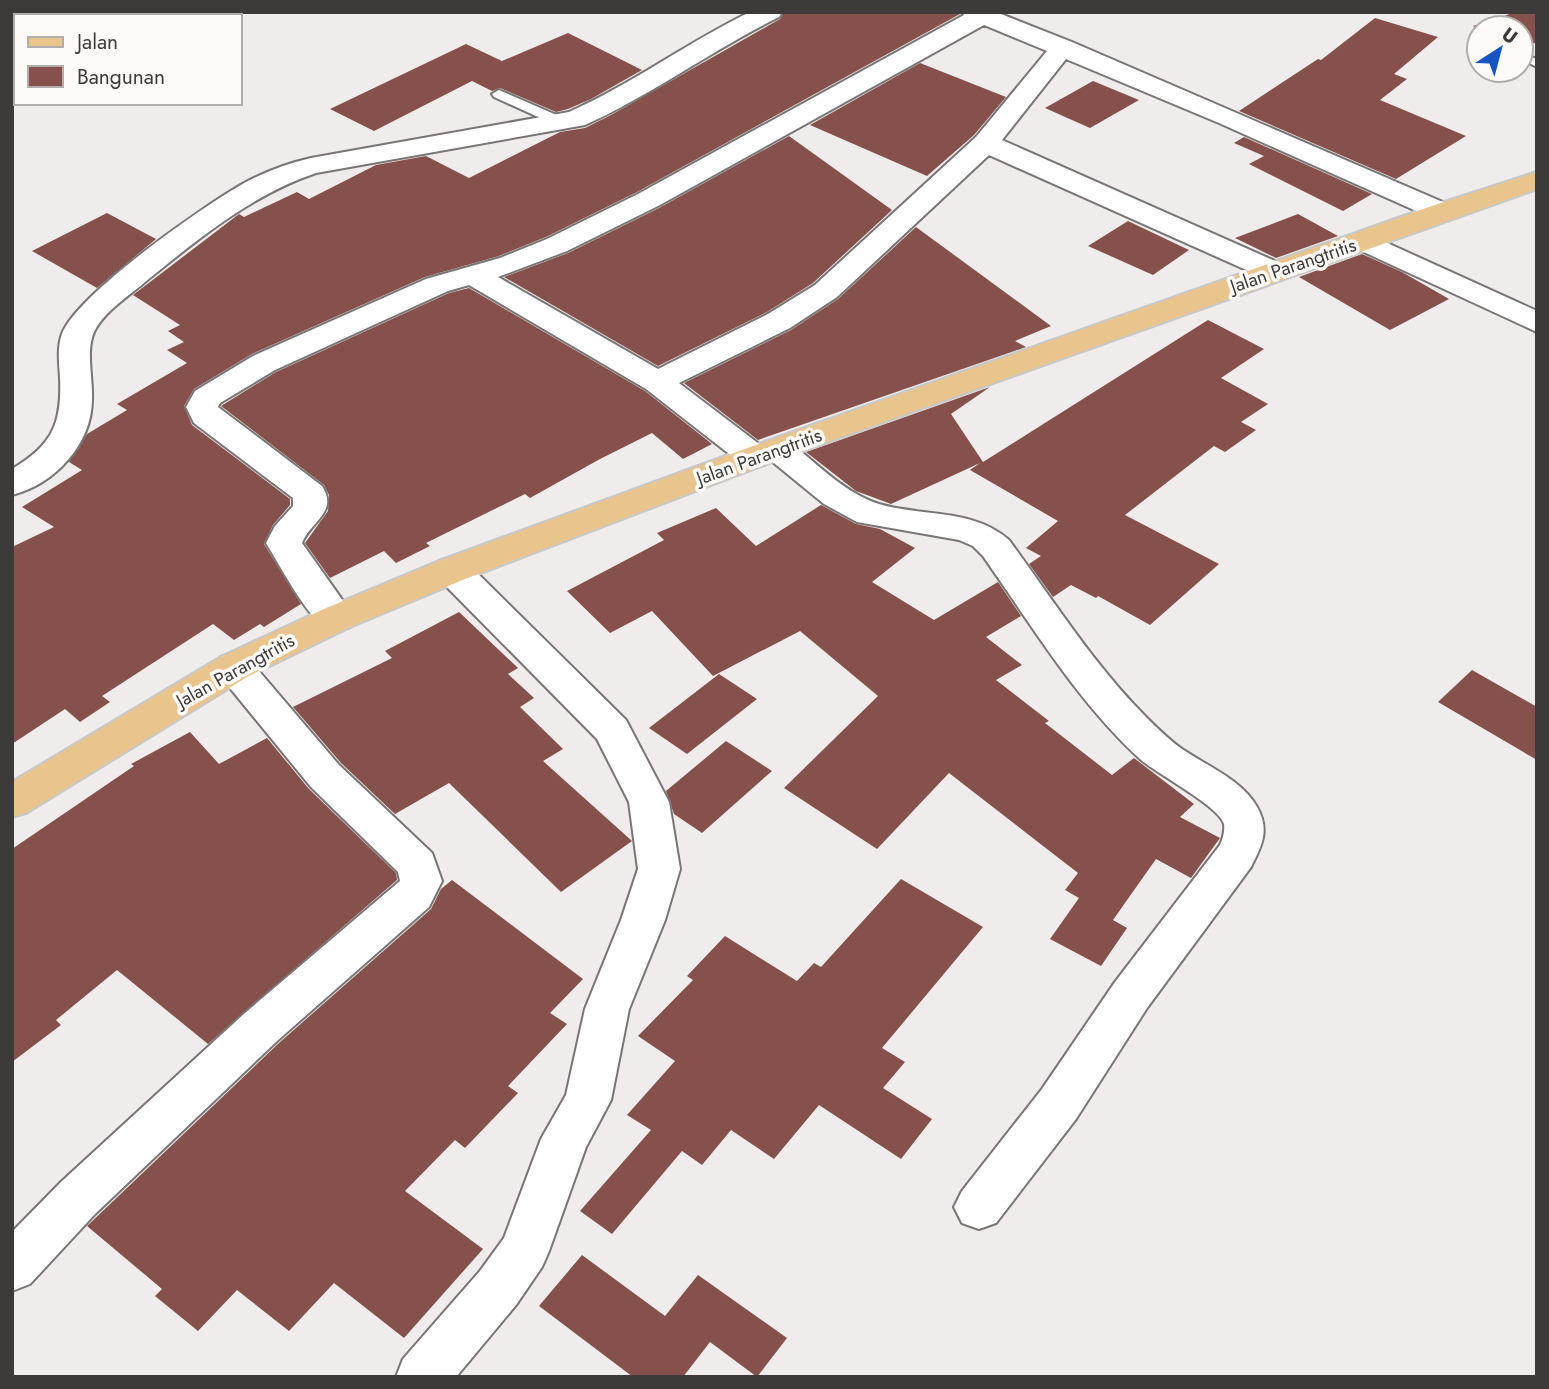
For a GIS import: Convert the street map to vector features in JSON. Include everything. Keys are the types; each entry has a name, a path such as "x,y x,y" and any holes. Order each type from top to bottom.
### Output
{"main road":[{"name":"Jalan Parangtritis","path":"12,802 234,667 337,618 452,570 766,453 1273,271 1537,180"}],"street":[{"path":"12,484 46,461 67,442 76,414 74,354 79,331 91,315 109,296 233,204 288,173 311,166 564,123 600,110 685,56 770,12"},
{"path":"337,618 311,586 284,543 287,534 310,509 310,494 206,416 202,407 206,398 264,363 438,285 534,255 648,200 979,14 1312,153 1441,212"},
{"path":"657,382 806,305 826,291 986,143 1063,47"},
{"path":"986,143 1273,271"},
{"path":"1363,241 1537,323"},
{"path":"471,274 657,382 766,453 869,514 967,530 985,538 996,548 1099,691 1156,750 1227,800 1243,817 1244,841 1236,855 1130,995 1059,1104 979,1207"},
{"path":"422,1377 498,1288 524,1251 565,1139 588,1100 607,1009 643,920 659,869 649,802 612,730 452,570"},
{"path":"12,1267 78,1198 261,1027 414,895 419,887 421,874 417,865 325,776 234,667"}],"lane":[{"path":"499,94 564,123"}],"building":[{"path":"784,12 960,14 637,192 546,237 499,256 425,277 252,354 194,389 184,406 192,425 290,499 290,505 273,525 264,544 301,604 264,627 260,624 234,640 213,624 102,696 110,702 80,722 65,709 12,744 12,547 54,527 22,507 82,470 69,462 87,434 127,410 117,404 187,363 167,350 184,342 168,331 180,325 133,295 239,214 244,217 297,192 309,199 376,165 426,156 469,178 560,132 585,128 611,115 780,19"},
{"path":"1537,12 1537,42 1535,43 1535,14 1510,14"},
{"path":"1375,18 1438,37 1394,74 1407,79 1380,100 1466,136 1396,179 1239,111 1318,59 1321,60"},
{"path":"568,33 642,70 591,99 556,112 500,88 492,91 472,81 374,131 330,109 466,44 502,61"},
{"path":"920,63 1006,97 974,135 927,176 810,125"},
{"path":"1093,81 1139,100 1090,128 1045,108"},
{"path":"789,136 892,210 813,283 767,312 658,366 504,277 568,253 659,208"},
{"path":"1244,137 1372,194 1343,211 1249,164 1264,156 1234,143"},
{"path":"107,213 156,239 97,288 32,251"},
{"path":"1298,214 1338,236 1276,258 1235,238"},
{"path":"1128,221 1189,250 1153,275 1088,246"},
{"path":"916,227 1051,326 1015,341 1026,347 758,440 684,383 791,330 838,299"},
{"path":"1362,254 1402,272 1449,299 1390,330 1299,277"},
{"path":"469,288 645,391 712,444 683,459 652,433 530,498 525,494 426,543 430,546 396,563 384,551 330,578 305,543 328,511 329,495 324,485 221,406 276,372 449,293"},
{"path":"1208,320 1264,349 1221,378 1268,404 1241,422 1256,430 1225,452 1214,446 1125,515 1219,564 1150,625 1098,596 1096,598 1071,585 1053,597 1029,564 1041,556 1026,548 1058,521 970,470 980,463 891,504 856,491 806,452 990,387 951,414 983,462"},
{"path":"821,505 856,524 880,529 915,548 872,582 934,620 998,582 1021,616 986,637 1022,665 996,680 1049,721 1045,723 1112,775 1134,758 1194,804 1180,817 1220,838 1191,878 1156,859 1113,920 1127,928 1101,966 1050,939 1079,898 1065,890 1078,873 949,773 877,849 784,788 878,696 800,631 713,676 652,611 610,633 567,591 664,540 657,533 716,508 756,546"},
{"path":"459,612 518,668 508,674 534,698 520,707 563,749 543,761 632,841 561,892 449,783 395,814 341,763 293,707 392,658 385,651"},
{"path":"1472,670 1537,707 1537,760 1438,702"},
{"path":"719,674 757,699 687,754 649,728"},
{"path":"190,732 219,764 267,738 309,789 396,873 397,880 208,1044 117,970 56,1020 61,1025 12,1062 12,849 134,766 131,764"},
{"path":"726,741 772,771 702,833 674,814 666,791"},
{"path":"901,879 983,927 882,1048 905,1062 883,1088 932,1119 901,1159 819,1105 774,1159 731,1130 702,1165 682,1151 612,1234 580,1211 651,1130 627,1115 675,1061 638,1036 693,980 687,976 725,936 797,981 814,963 821,967"},
{"path":"452,880 583,979 550,1013 567,1024 508,1086 518,1093 465,1148 455,1140 405,1191 483,1249 404,1338 334,1283 289,1331 237,1290 198,1331 155,1296 162,1289 87,1226 279,1043 431,909 441,889"},
{"path":"582,1255 665,1316 698,1275 787,1338 757,1377 710,1342 683,1377 633,1377 539,1306"}]}
